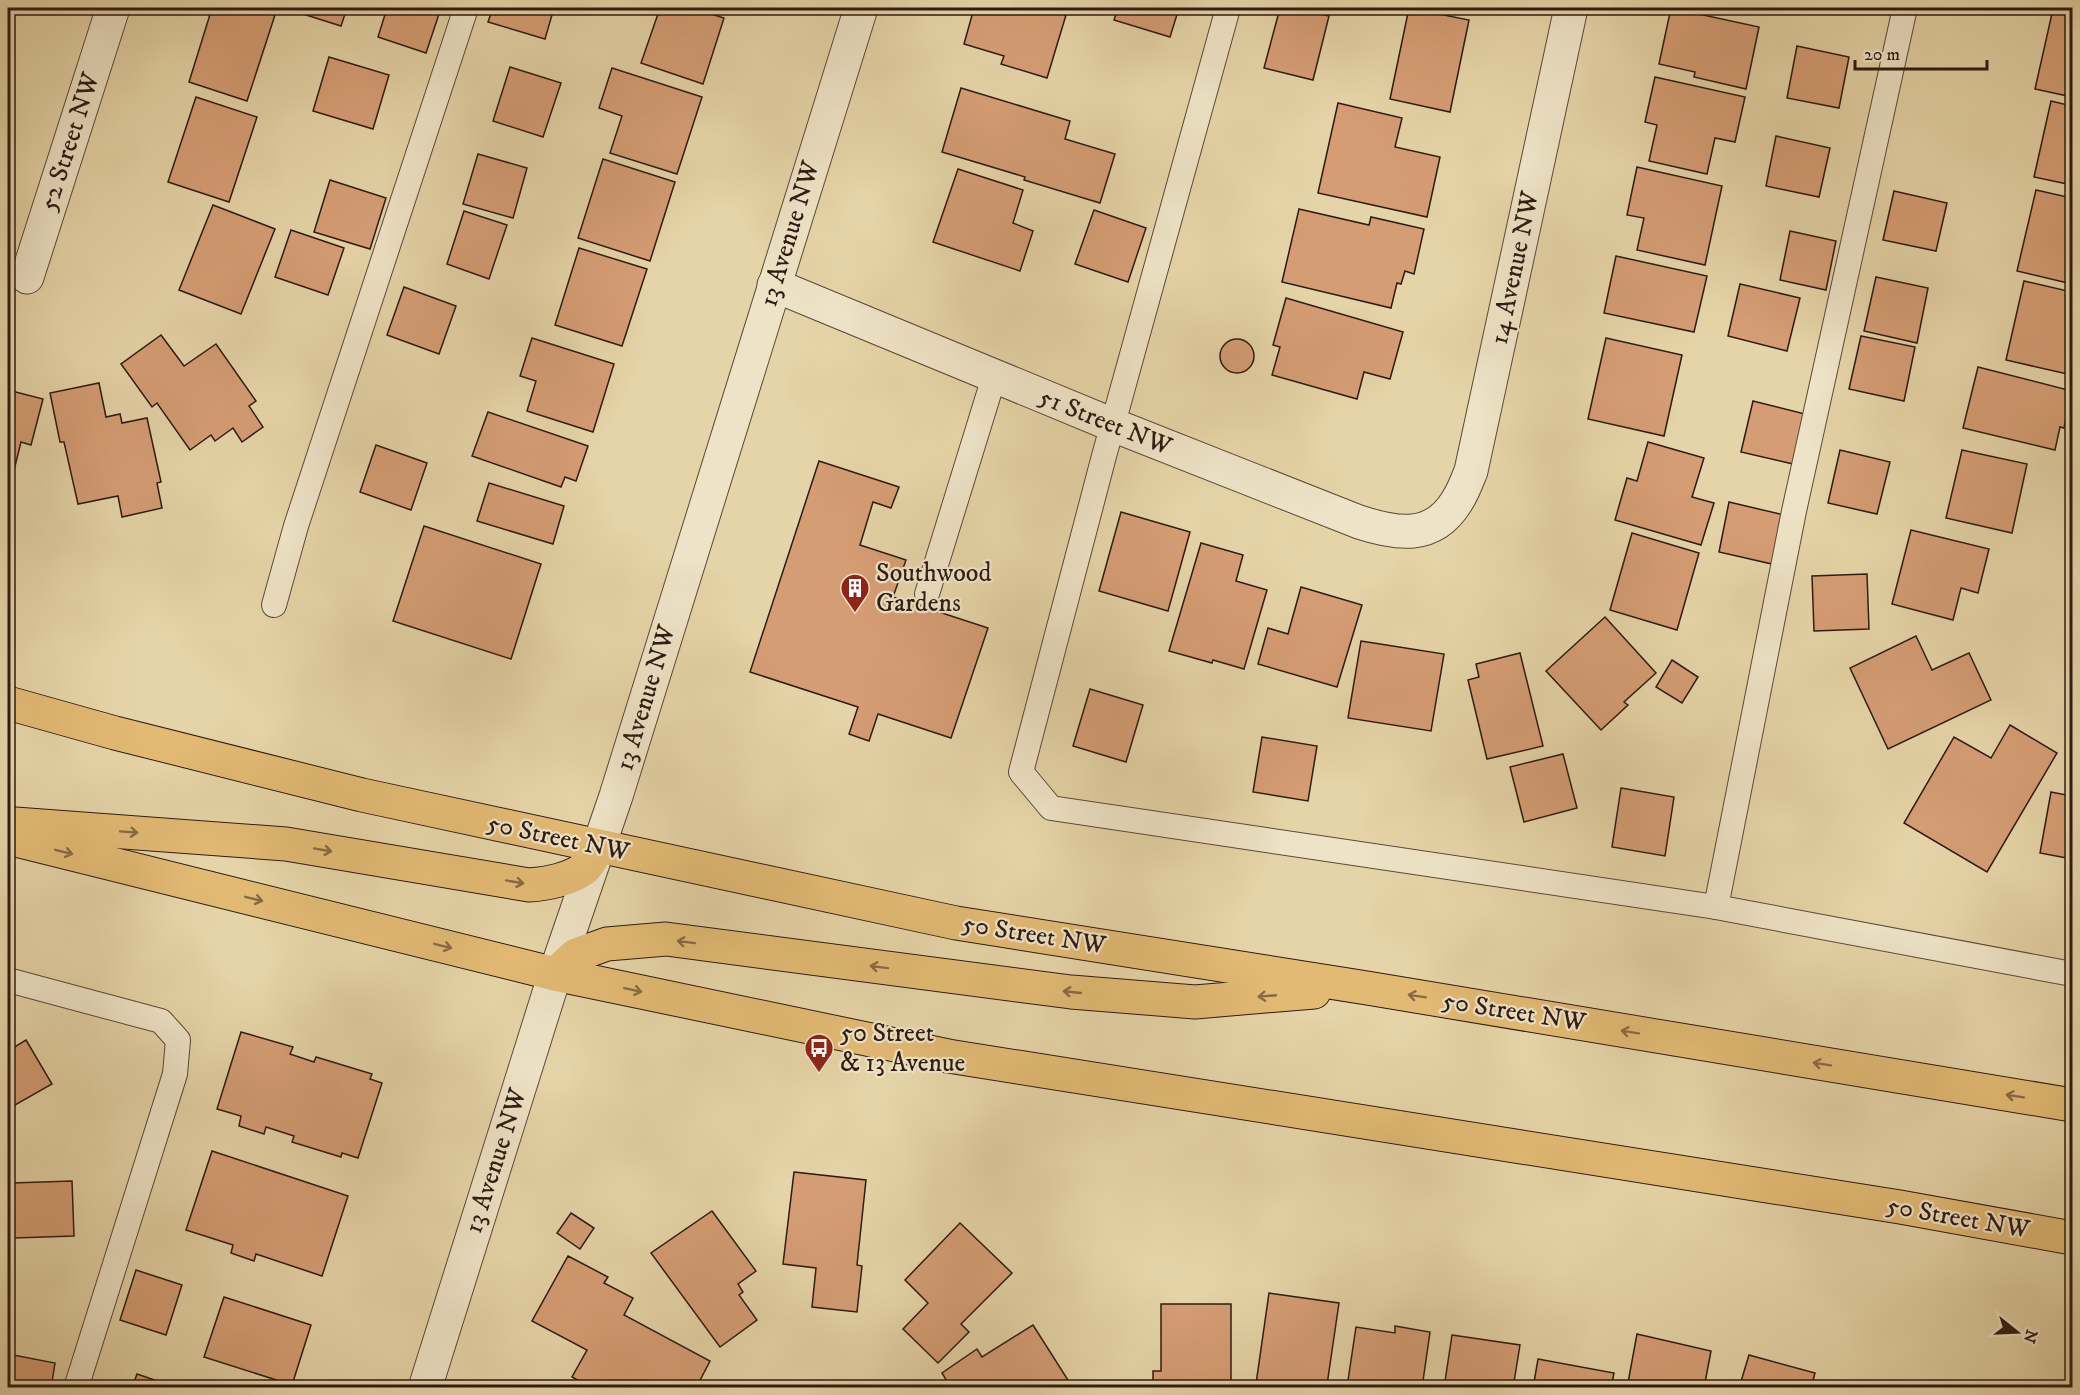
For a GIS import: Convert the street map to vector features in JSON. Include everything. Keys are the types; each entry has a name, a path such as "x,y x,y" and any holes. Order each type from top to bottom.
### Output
{"main road":[{"name":"50 Street NW","path":"8,703 115,733 362,795 598,848 956,923 1367,988 2073,1105"},
{"path":"8,823 286,844 529,885 545,884 586,867 598,848"},
{"name":"50 Street NW","path":"8,838 555,974 948,1056 1900,1207 2073,1238"},
{"path":"555,974 576,956 607,944 666,939 1071,992 1195,1002 1367,988"}],"street":[{"name":"52 Street NW","path":"27,277 113,8"},
{"name":"13 Avenue NW","path":"425,1388 555,974 598,848 861,8"},
{"name":"14 Avenue NW","path":"1440,521 1457,501 1471,471 1571,8"},
{"name":"51 Street NW","path":"774,285 1113,426 1359,522 1388,531 1416,532 1440,521"}],"lane":[{"path":"274,605 296,526 466,8"},
{"path":"1228,8 1021,772 1051,808 1716,907 2073,974"},
{"path":"1716,907 1794,511 1905,8"},
{"path":"927,594 994,377"},
{"path":"8,980 161,1022 178,1040 175,1074 76,1388"}],"building":[{"path":"8,8 25,8 24,13 13,9 8,25"},
{"path":"212,8 250,8 275,15 247,101 189,82"},
{"path":"284,8 347,8 341,26"},
{"path":"387,8 441,8 426,53 378,37"},
{"path":"493,8 554,8 545,39 488,22"},
{"path":"660,8 692,8 724,18 703,84 641,63"},
{"path":"974,8 1041,8 1066,15 1047,78 1001,64 1004,56 964,44"},
{"path":"1118,8 1179,8 1170,37 1114,20"},
{"path":"1280,8 1295,8 1329,16 1313,80 1264,68"},
{"path":"1409,8 1469,20 1450,112 1390,99"},
{"path":"1671,8 1759,27 1746,89 1694,77 1695,72 1659,64"},
{"path":"2053,9 2072,13 2072,97 2035,89"},
{"path":"1797,46 1849,57 1839,108 1787,98"},
{"path":"329,57 389,75 373,129 313,111"},
{"path":"510,67 561,83 543,137 493,121"},
{"path":"612,68 702,97 677,174 610,153 622,116 599,108"},
{"path":"1655,77 1745,97 1735,142 1715,138 1707,174 1649,161 1657,125 1645,122"},
{"path":"961,88 1070,121 1065,139 1115,154 1100,203 942,152"},
{"path":"196,97 257,117 229,202 168,182"},
{"path":"2051,101 2072,106 2072,185 2034,177"},
{"path":"1338,103 1402,118 1395,147 1440,157 1427,217 1318,193"},
{"path":"1776,136 1830,148 1819,197 1766,186"},
{"path":"478,154 527,168 513,218 463,204"},
{"path":"603,159 675,182 650,261 578,238"},
{"path":"1637,167 1722,186 1705,265 1637,250 1644,218 1627,215"},
{"path":"958,169 1023,190 1013,223 1033,231 1020,271 933,242"},
{"path":"330,180 386,198 370,249 314,232"},
{"path":"2036,190 2072,198 2072,284 2017,271"},
{"path":"1894,191 1947,203 1936,251 1883,240"},
{"path":"213,205 275,229 241,314 179,290"},
{"path":"1299,209 1369,225 1371,217 1424,229 1414,274 1405,271 1401,284 1397,283 1391,308 1282,282"},
{"path":"1094,210 1146,228 1128,282 1075,264"},
{"path":"464,211 507,225 489,279 447,264"},
{"path":"291,230 344,248 328,295 275,277"},
{"path":"1790,231 1836,241 1826,290 1780,280"},
{"path":"579,248 647,269 622,346 555,325"},
{"path":"1616,256 1707,276 1694,332 1604,313"},
{"path":"1876,277 1928,288 1917,343 1864,331"},
{"path":"2024,281 2072,292 2072,375 2006,360"},
{"path":"1740,284 1800,298 1787,351 1728,336"},
{"path":"404,287 456,306 439,354 387,335"},
{"path":"1286,298 1403,332 1390,379 1364,372 1357,399 1272,375 1280,347 1273,345"},
{"path":"161,335 184,366 216,344 256,401 249,406 263,427 242,442 233,428 215,441 211,435 190,450 157,403 152,407 121,364"},
{"path":"1861,336 1915,347 1904,401 1849,389"},
{"path":"532,338 614,364 593,432 527,411 536,381 520,376"},
{"path":"1606,338 1682,355 1664,436 1588,419"},
{"path":"1237,339 1249,344 1254,356 1249,368 1237,373 1225,368 1220,356 1225,344"},
{"path":"1978,367 2072,391 2064,428 2060,427 2055,450 1963,428"},
{"path":"99,383 106,417 120,414 122,423 147,418 161,482 157,483 162,508 122,517 118,496 78,504 64,442 60,442 50,393"},
{"path":"8,390 43,399 31,445 21,442 8,494"},
{"path":"1753,401 1805,414 1793,464 1741,452"},
{"path":"488,412 588,446 576,481 565,477 561,487 472,456"},
{"path":"1648,442 1704,458 1692,497 1714,503 1701,545 1615,520 1627,478 1637,481"},
{"path":"376,445 427,463 411,510 360,492"},
{"path":"1840,450 1890,462 1877,514 1828,503"},
{"path":"1962,450 2027,464 2012,533 1946,518"},
{"name":"Southwood Gardens","path":"819,461 899,487 891,508 873,502 860,545 906,560 893,597 988,628 951,738 878,714 869,741 849,734 858,707 750,672"},
{"path":"489,483 564,506 553,544 477,521"},
{"path":"1729,502 1784,515 1772,564 1719,552"},
{"path":"1121,512 1190,532 1168,611 1099,591"},
{"path":"424,526 541,564 511,659 393,621"},
{"path":"1911,530 1989,549 1978,593 1961,588 1953,620 1892,604"},
{"path":"1632,533 1699,553 1677,630 1610,610"},
{"path":"1201,543 1243,555 1236,581 1267,590 1244,669 1169,651"},
{"path":"1867,574 1869,629 1814,631 1812,576"},
{"path":"1301,587 1362,605 1337,687 1258,664 1268,628 1288,634"},
{"path":"1605,617 1656,673 1624,702 1628,705 1601,730 1546,671"},
{"path":"1916,636 1932,670 1969,653 1991,700 1888,749 1850,668"},
{"path":"1361,641 1444,654 1431,731 1348,718"},
{"path":"1520,653 1543,746 1487,759 1468,680 1479,677 1476,664"},
{"path":"1672,660 1698,677 1682,703 1656,687"},
{"path":"1090,689 1143,705 1126,762 1073,746"},
{"path":"2010,725 2057,753 1987,872 1904,823 1954,737 1991,758"},
{"path":"1262,737 1317,746 1308,801 1253,792"},
{"path":"1563,754 1577,808 1524,822 1510,767"},
{"path":"1621,788 1674,797 1665,856 1612,847"},
{"path":"2051,792 2072,796 2072,859 2040,853"},
{"path":"241,1032 293,1047 290,1054 314,1062 316,1057 372,1074 370,1079 382,1083 358,1158 342,1153 341,1157 292,1142 294,1136 266,1127 264,1134 239,1126 241,1116 217,1109"},
{"path":"26,1040 52,1084 8,1109 8,1051"},
{"path":"212,1151 348,1196 322,1276 256,1254 254,1261 231,1253 233,1245 186,1230"},
{"path":"794,1172 866,1180 857,1265 862,1266 857,1312 812,1307 816,1268 783,1264"},
{"path":"72,1181 74,1236 14,1238 12,1183"},
{"path":"712,1211 756,1271 738,1284 743,1292 739,1295 757,1320 720,1347 651,1253"},
{"path":"571,1213 594,1228 580,1249 557,1233"},
{"path":"960,1223 1012,1273 961,1324 969,1332 938,1363 903,1329 928,1303 905,1280"},
{"path":"568,1256 608,1277 604,1283 633,1298 624,1315 710,1361 696,1388 664,1388 658,1384 656,1388 592,1388 572,1377 587,1350 532,1321"},
{"path":"136,1270 182,1285 166,1335 120,1320"},
{"path":"1269,1293 1339,1303 1327,1385 1330,1388 1281,1388 1256,1384"},
{"path":"224,1297 311,1325 292,1385 204,1357"},
{"path":"1161,1304 1231,1304 1231,1383 1204,1383 1204,1388 1153,1388 1153,1371 1161,1371"},
{"path":"1033,1325 1073,1388 951,1388 942,1373 977,1349 982,1357"},
{"path":"1395,1326 1430,1332 1422,1388 1342,1388 1342,1386 1347,1387 1356,1327 1395,1333"},
{"path":"1637,1334 1711,1351 1704,1388 1627,1388"},
{"path":"1452,1335 1520,1345 1513,1388 1444,1388"},
{"path":"8,1354 55,1363 51,1388 8,1388"},
{"path":"1749,1355 1815,1373 1811,1388 1739,1388"},
{"path":"1538,1359 1614,1373 1611,1388 1533,1388"},
{"path":"137,1374 178,1388 132,1388"}],"place":[{"name":"Southwood Gardens","path":"855,614"},
{"name":"50 Street & 13 Avenue","path":"819,1074"}]}
